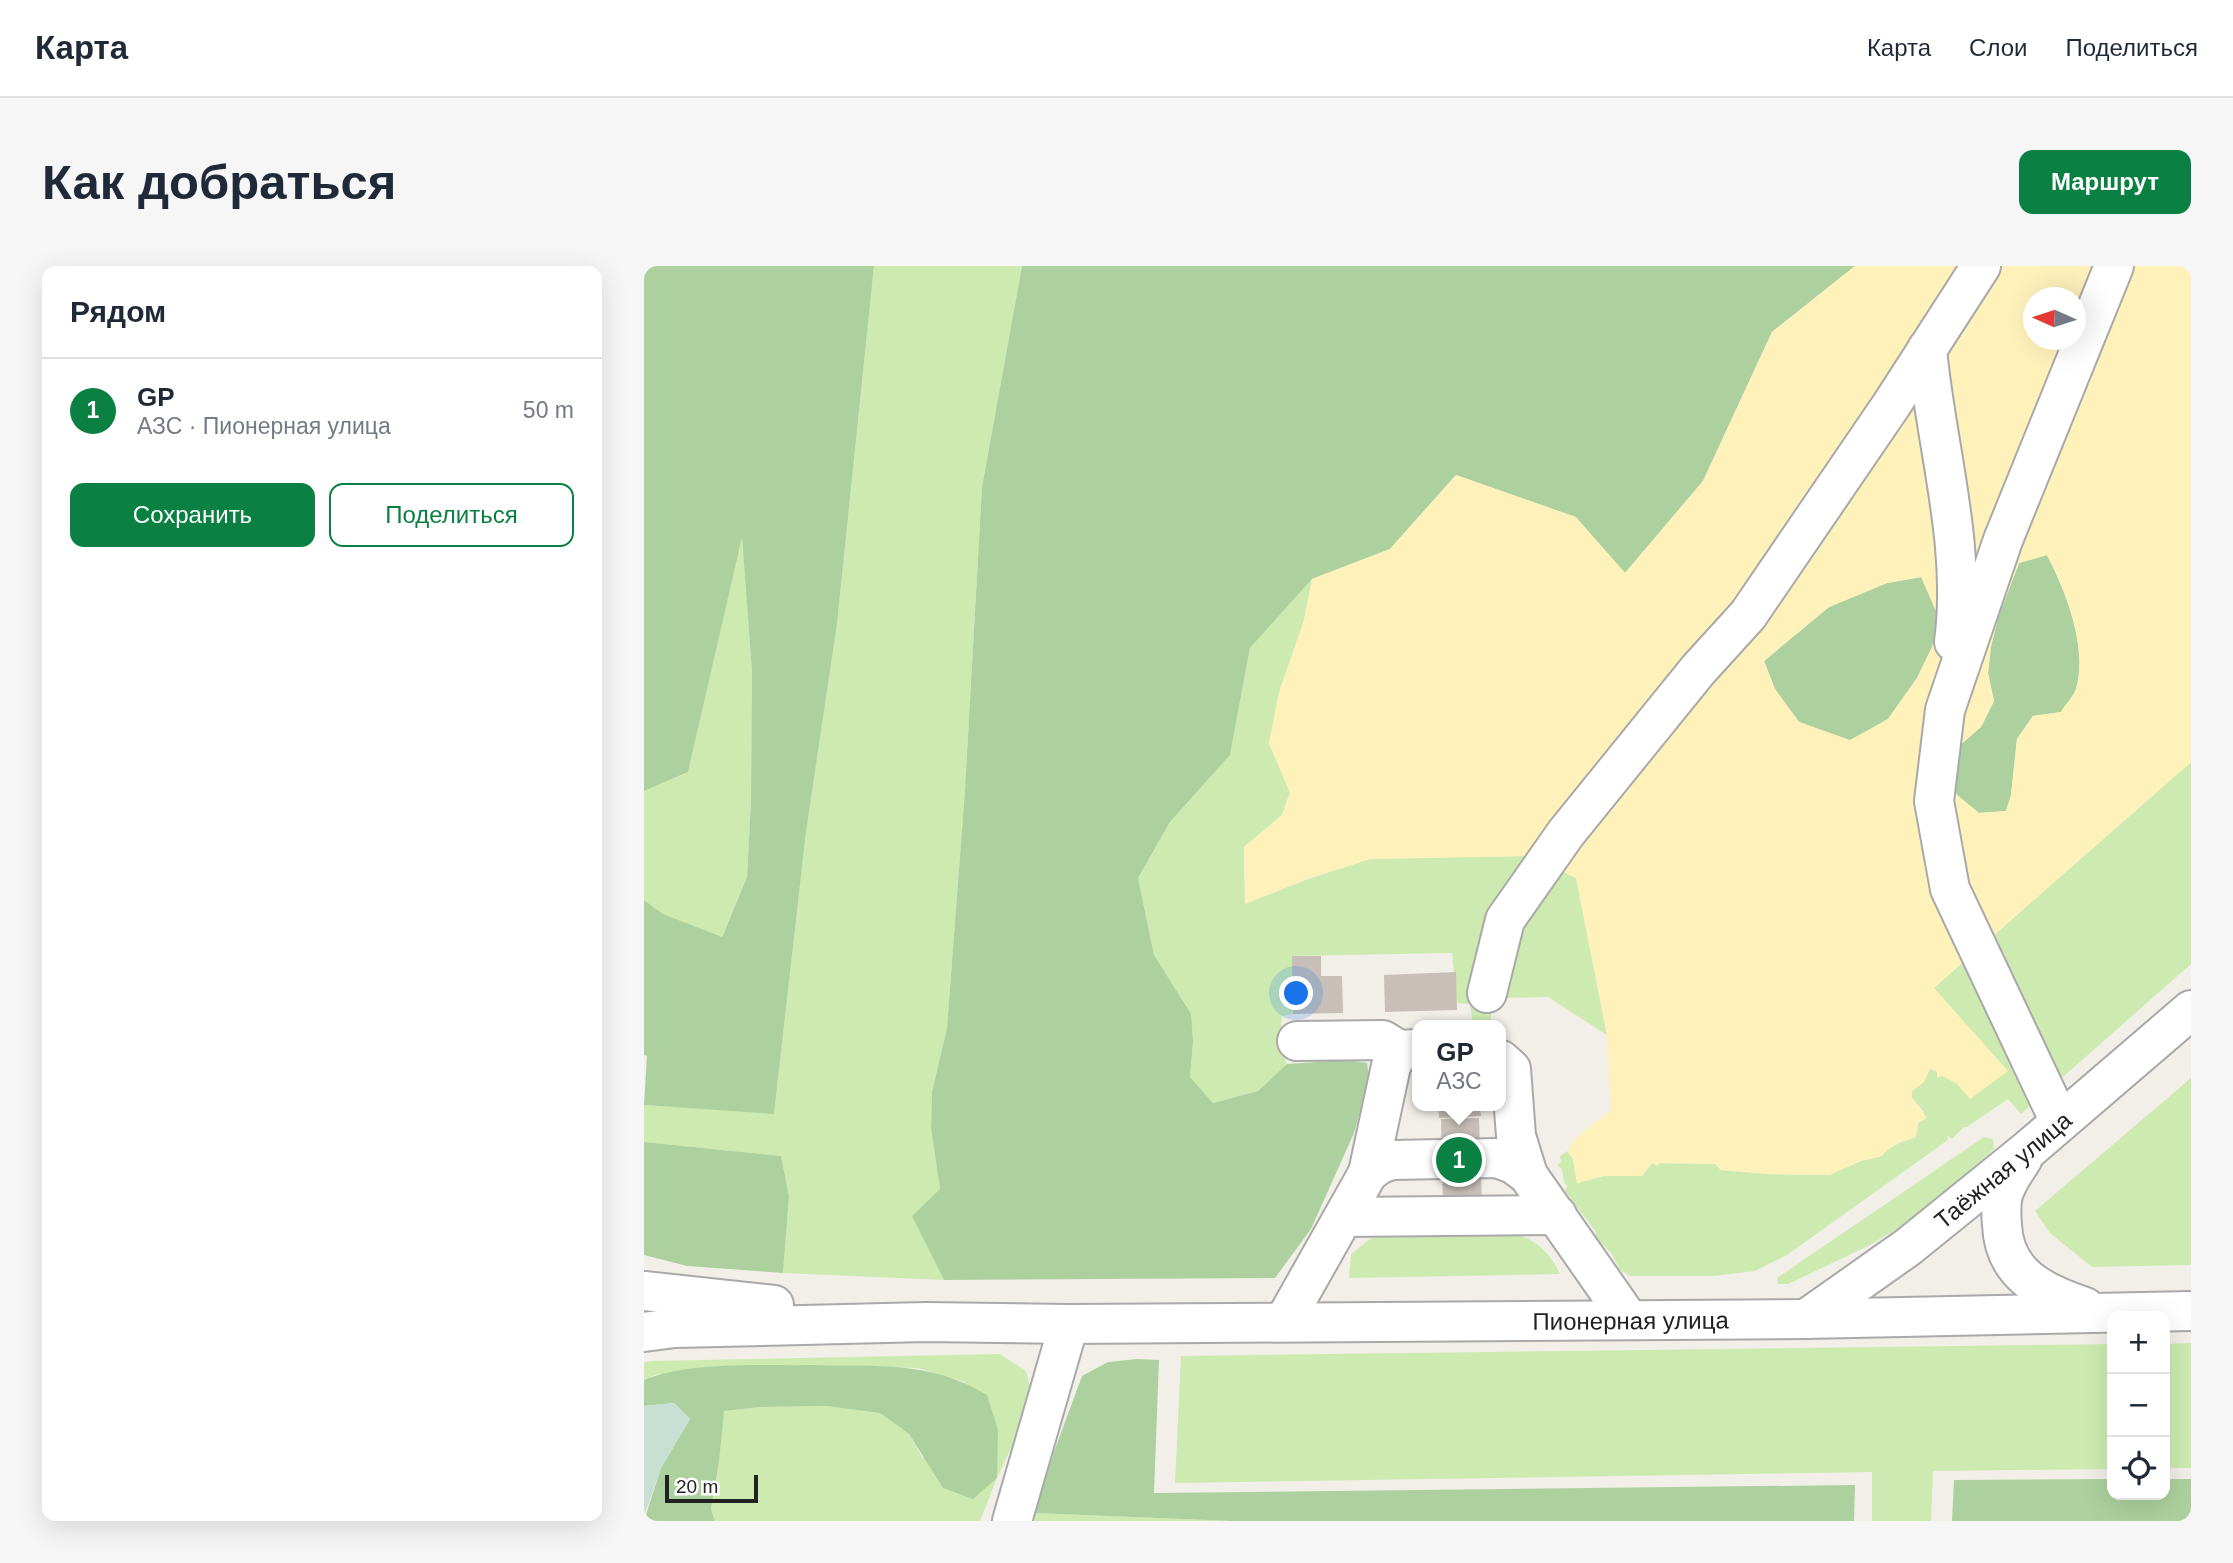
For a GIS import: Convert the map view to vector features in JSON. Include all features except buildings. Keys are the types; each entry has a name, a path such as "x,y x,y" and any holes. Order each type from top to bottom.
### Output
{"street":[{"path":"1487,993 1505,920 1574,823 1699,670 1748,615 1981,266"},
{"path":"1945,710 2003,540 2114,266"},
{"path":"1927,349 1932,396 1954,523 1958,600 1934,801 1950,889 2060,1122"},
{"name":"Таёжная улица","path":"1807,1320 1908,1247 2029,1149 2191,1010"},
{"path":"1284,1322 1368,1173 1391,1066 1408,1049 1382,1040 1297,1041"},
{"path":"1506,1064 1511,1069 1516,1136 1528,1175"},
{"path":"2029,1149 2004,1189 2002,1237 2009,1255 2020,1272 2036,1287 2053,1297 2104,1313"},
{"path":"1368,1173 1380,1164 1392,1160 1497,1158 1513,1164 1528,1175 1629,1320"},
{"path":"1345,1217 1557,1214"},
{"path":"644,1292 926,1322"},
{"name":"Пионерная улица","path":"926,1322 1069,1324 1807,1320 2191,1311"},
{"path":"644,1332 675,1328 926,1322"},
{"path":"1012,1521 1069,1324"}],"green space":[{"path":"644,266 874,266 837,624 806,832 774,1114 644,1105 647,1056 644,1055 644,900 663,914 722,937 747,877 751,801 752,672 742,537 688,772 644,791"},
{"path":"874,266 1022,266 982,487 965,790 947,1028 932,1092 931,1128 940,1189 913,1216 944,1280 783,1273 789,1196 781,1156 644,1142 644,1105 774,1113 806,831 837,624"},
{"path":"1022,266 1855,266 1772,332 1703,481 1625,573 1575,517 1456,475 1390,549 1312,579 1250,648 1230,755 1170,822 1138,878 1154,955 1191,1014 1193,1042 1190,1077 1213,1103 1258,1091 1287,1064 1346,1060 1367,1063 1369,1078 1354,1133 1311,1229 1275,1278 944,1280 912,1216 940,1189 931,1128 932,1092 947,1028 965,790 982,487"},
{"path":"742,535 752,672 751,801 747,877 721,938 663,914 644,900 644,791 688,772"},
{"path":"2047,555 2068,603 2077,638 2079,673 2076,689 2061,712 2033,716 2017,739 2011,795 2006,811 1979,813 1957,795 1947,770 1960,745 1981,727 1994,701 1988,673 1991,646 1998,618 2019,563"},
{"path":"1922,577 1939,618 1932,647 1917,678 1888,719 1850,741 1799,722 1775,689 1764,661 1829,607 1887,583"},
{"path":"1312,579 1304,620 1269,743 1290,792 1282,815 1244,847 1245,904 1308,879 1370,859 1531,856 1576,878 1607,1035 1548,997 1501,998 1491,1003 1491,1020 1472,1020 1470,1004 1457,1003 1452,953 1293,956 1293,1014 1282,1016 1279,1046 1287,1064 1258,1091 1213,1103 1190,1077 1193,1042 1154,955 1138,878 1170,822 1230,755 1250,648"},
{"path":"2191,762 2191,964 2021,1114 2008,1099 1964,1127 1952,1139 1947,1135 1948,1140 1787,1255 1755,1271 1714,1276 1630,1276 1620,1270 1612,1254 1595,1237 1596,1232 1565,1191 1567,1186 1562,1169 1557,1165 1561,1162 1560,1156 1567,1151 1573,1159 1577,1183 1604,1176 1642,1176 1652,1163 1715,1164 1721,1170 1829,1175 1861,1161 1882,1156 1893,1146 1916,1137 1918,1123 1924,1112 1912,1098 1912,1091 1924,1082 1930,1068 1956,1083 1933,988"},
{"path":"2191,1078 2191,1265 2092,1267 2050,1233 2035,1211"},
{"path":"1984,1137 1993,1139 1994,1149 1915,1218 1870,1245 1788,1284 1778,1284 1777,1278"},
{"path":"644,1142 781,1156 789,1196 783,1273 687,1266 644,1255"},
{"path":"1506,1232 1539,1245 1560,1274 1349,1278 1351,1254 1370,1239 1386,1234"},
{"path":"2191,1343 2191,1468 2170,1468 2170,1344"},
{"path":"2107,1344 2107,1469 1933,1471 1931,1521 1872,1521 1872,1472 1175,1483 1181,1356"},
{"path":"1000,1354 1026,1371 1031,1391 1022,1424 980,1521 715,1521 711,1509 719,1462 723,1411 761,1407 826,1406 880,1413 909,1434 923,1459 965,1382 918,1368 813,1365 712,1367 655,1375 644,1380 644,1363 650,1361"},
{"path":"1159,1360 1154,1493 1855,1485 1854,1521 1231,1521 1035,1513 1082,1376 1108,1362"},
{"path":"881,1366 924,1371 966,1384 987,1395 998,1430 997,1478 973,1499 943,1488 909,1434 880,1413 826,1406 761,1407 724,1411 711,1509 715,1521 644,1521 661,1468 690,1419 674,1403 644,1406 644,1380 705,1367"},
{"path":"674,1403 690,1419 661,1468 644,1517 644,1406"},
{"path":"2107,1479 2107,1500 2170,1500 2170,1479 2191,1479 2191,1521 1952,1521 1954,1480"},
{"path":"1035,1513 1231,1521 1033,1521"}],"sand":[{"path":"1855,266 2191,266 2191,762 1934,988 2008,1071 1970,1099 1956,1083 1942,1076 1937,1078 1937,1071 1930,1069 1924,1082 1912,1091 1912,1098 1927,1118 1918,1123 1916,1137 1893,1146 1882,1156 1861,1161 1829,1175 1721,1170 1715,1164 1660,1163 1658,1166 1652,1163 1642,1176 1603,1176 1577,1183 1573,1159 1567,1151 1576,1138 1611,1110 1607,1035 1576,878 1531,856 1370,859 1307,879 1245,904 1244,847 1282,815 1290,793 1269,743 1279,692 1304,620 1312,579 1390,549 1456,475 1576,517 1625,573 1703,481 1772,332","holes":["2047,555 2068,603 2077,638 2079,673 2076,689 2061,712 2033,716 2017,739 2011,795 2006,811 1979,813 1957,795 1948,770 1960,745 1981,727 1994,701 1988,673 1991,646 1998,618 2019,563","1921,577 1939,618 1932,647 1917,678 1888,719 1850,740 1799,722 1775,689 1764,661 1829,607 1887,583"]}],"place":[{"name":"GP","path":"1459,1160"}]}
